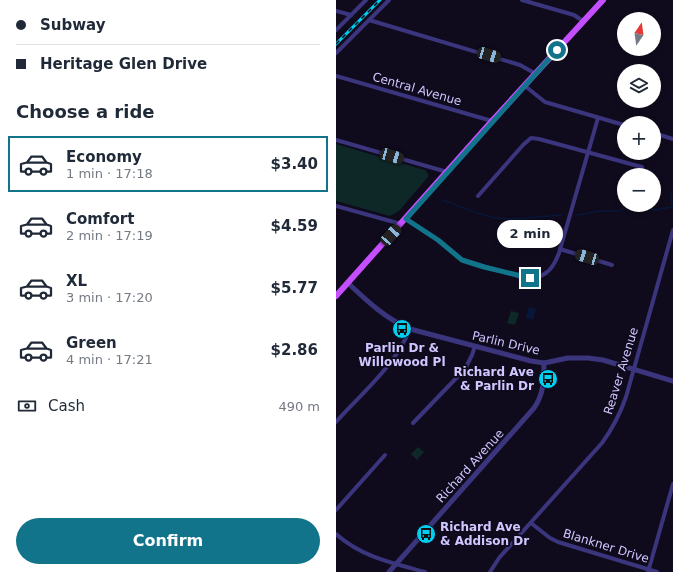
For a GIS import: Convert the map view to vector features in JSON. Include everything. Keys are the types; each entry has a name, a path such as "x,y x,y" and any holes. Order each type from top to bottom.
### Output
{"main road":[{"path":"336,296 492,121 603,0"}],"street":[{"path":"336,30 366,0"},
{"path":"336,53 389,0"},
{"path":"522,0 574,15 583,21"},
{"path":"336,11 351,15"},
{"path":"369,20 520,64 536,74"},
{"name":"Central Avenue","path":"336,76 492,121"},
{"path":"525,86 545,102 617,123"},
{"path":"406,219 438,240 462,260 521,277 530,278 550,271 554,266 560,250 598,118"},
{"path":"661,135 673,139"},
{"path":"478,196 531,138 642,167"},
{"path":"336,140 447,172"},
{"path":"336,206 401,224"},
{"name":"Reaver Avenue","path":"490,572 499,558 613,429 620,414 673,230"},
{"path":"560,250 612,265"},
{"name":"Parlin Drive","path":"348,283 394,322 410,329 523,359 544,363 568,358 603,360 673,381"},
{"path":"336,422 382,373 405,342 410,329"},
{"path":"413,423 465,369 475,346"},
{"name":"Richard Avenue","path":"389,572 536,406 544,380 544,363"},
{"path":"336,510 386,455"},
{"path":"648,571 673,484"},
{"name":"Blankner Drive","path":"531,523 550,538 558,542 648,571 657,572"},
{"path":"336,534 353,548 364,554 424,572"}],"green space":[{"path":"336,144 425,170 428,177 399,211 390,216 336,201"},
{"path":"511,311 519,313 515,325 507,323"},
{"path":"418,447 424,452 417,460 411,454"}],"water":[{"path":"529,307 536,309 533,320 526,318"}],"waterway":[{"path":"578,215 600,211 620,211 626,207 635,209 645,206 655,210 672,207 671,193 673,191"},
{"path":"443,200 476,213 497,218 521,219 562,215"}],"railway":[{"path":"336,44 380,0"}],"place":[{"name":"Parlin Dr & Willowood Pl","path":"402,329"},
{"name":"Richard Ave & Parlin Dr","path":"548,379"},
{"name":"Richard Ave & Addison Dr","path":"426,534"}],"route":[{"path":"530,278 521,277 462,260 438,240 406,219 557,50"}]}
